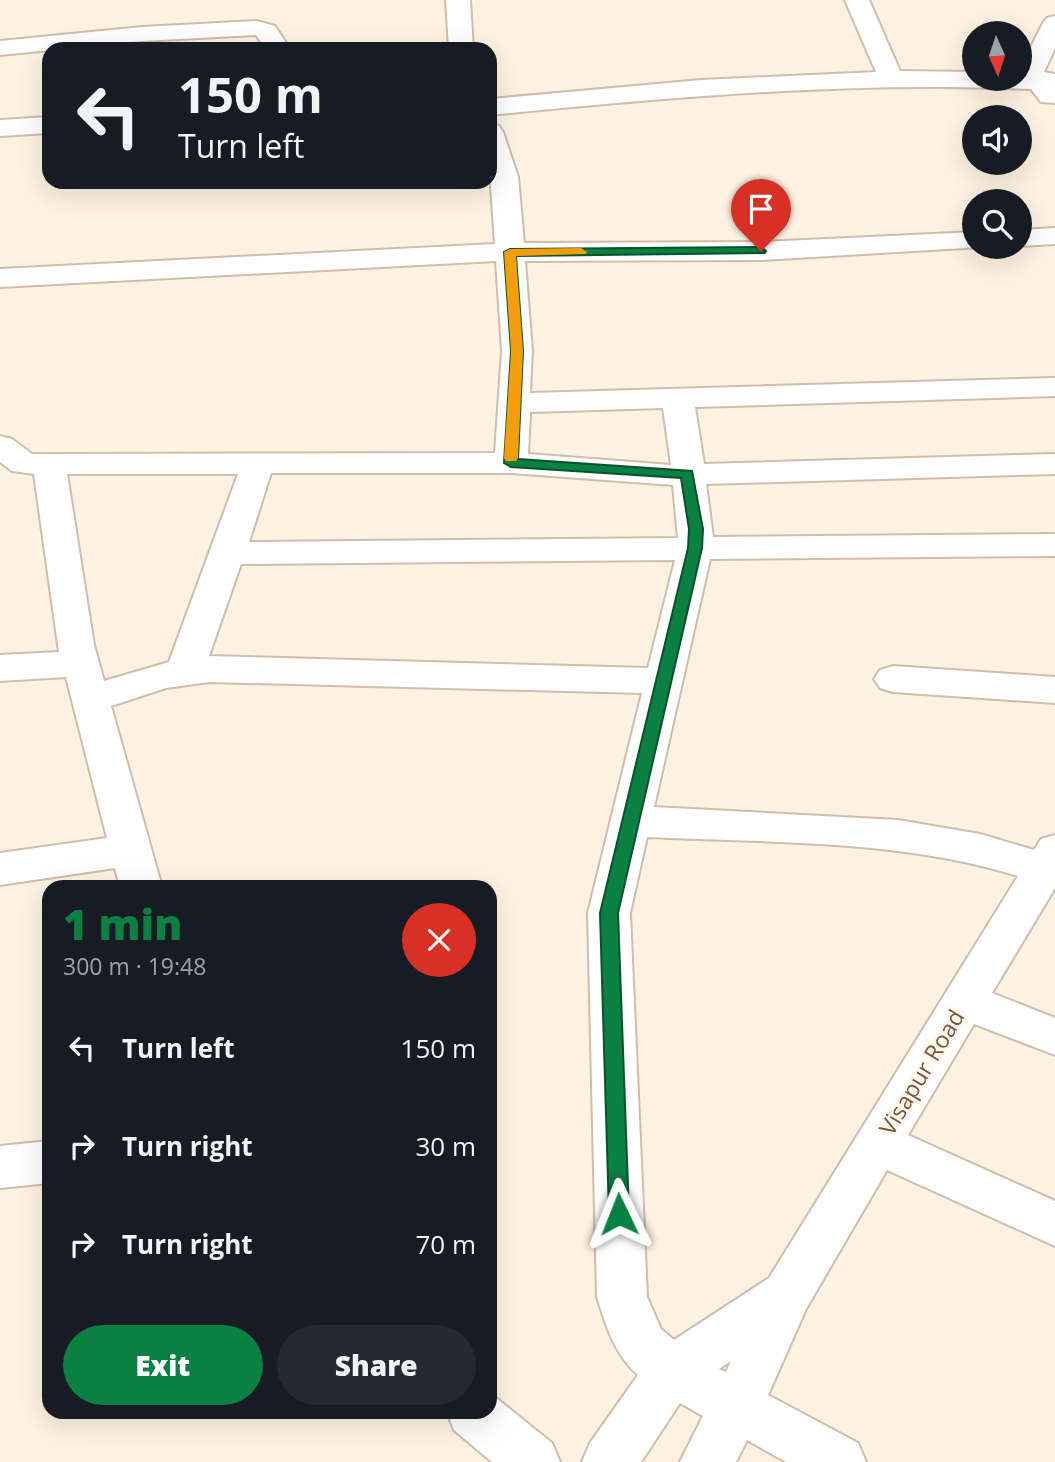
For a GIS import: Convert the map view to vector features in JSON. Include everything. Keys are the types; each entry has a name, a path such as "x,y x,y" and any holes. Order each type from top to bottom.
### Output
{"street":[{"path":"458,0 461,42"},
{"path":"857,0 892,81"},
{"path":"1041,0 1055,15"},
{"path":"1055,23 1031,72 1047,82 1055,104"},
{"path":"61,42 142,34 257,28 267,31 274,42"},
{"path":"0,48 42,44"},
{"path":"497,106 676,88 892,81 1047,82"},
{"path":"0,128 42,125"},
{"path":"497,153 505,177 517,351 511,463"},
{"path":"1032,237 1055,236"},
{"path":"0,278 510,252 761,251 962,241"},
{"path":"514,402 1055,387"},
{"path":"678,398 696,529 695,548 609,913 622,1297 630,1322 643,1346 672,1371 839,1462"},
{"path":"0,446 24,464 511,463 687,474 1055,464"},
{"path":"184,673 229,553 258,463"},
{"path":"0,869 137,869 76,645 49,464"},
{"path":"229,553 1055,545"},
{"path":"0,668 82,663"},
{"path":"91,699 163,676 211,669 662,681"},
{"path":"893,679 1055,690"},
{"path":"629,821 898,835 1052,863"},
{"name":"Visapur Road","path":"707,1462 737,1406 787,1294 964,1001 1052,863"},
{"path":"964,1001 1055,1037"},
{"path":"877,1144 1055,1224"},
{"path":"0,1167 42,1163"},
{"name":"Visapur Road","path":"609,1462 672,1371 787,1294"},
{"path":"481,1419 533,1462"}],"slow traffic":[{"path":"511,458 517,351 510,252 581,252"}],"route":[{"path":"619,1214 609,913 655,708 695,548 696,529 687,474 661,475 511,463 517,351 510,252 761,251"}]}
